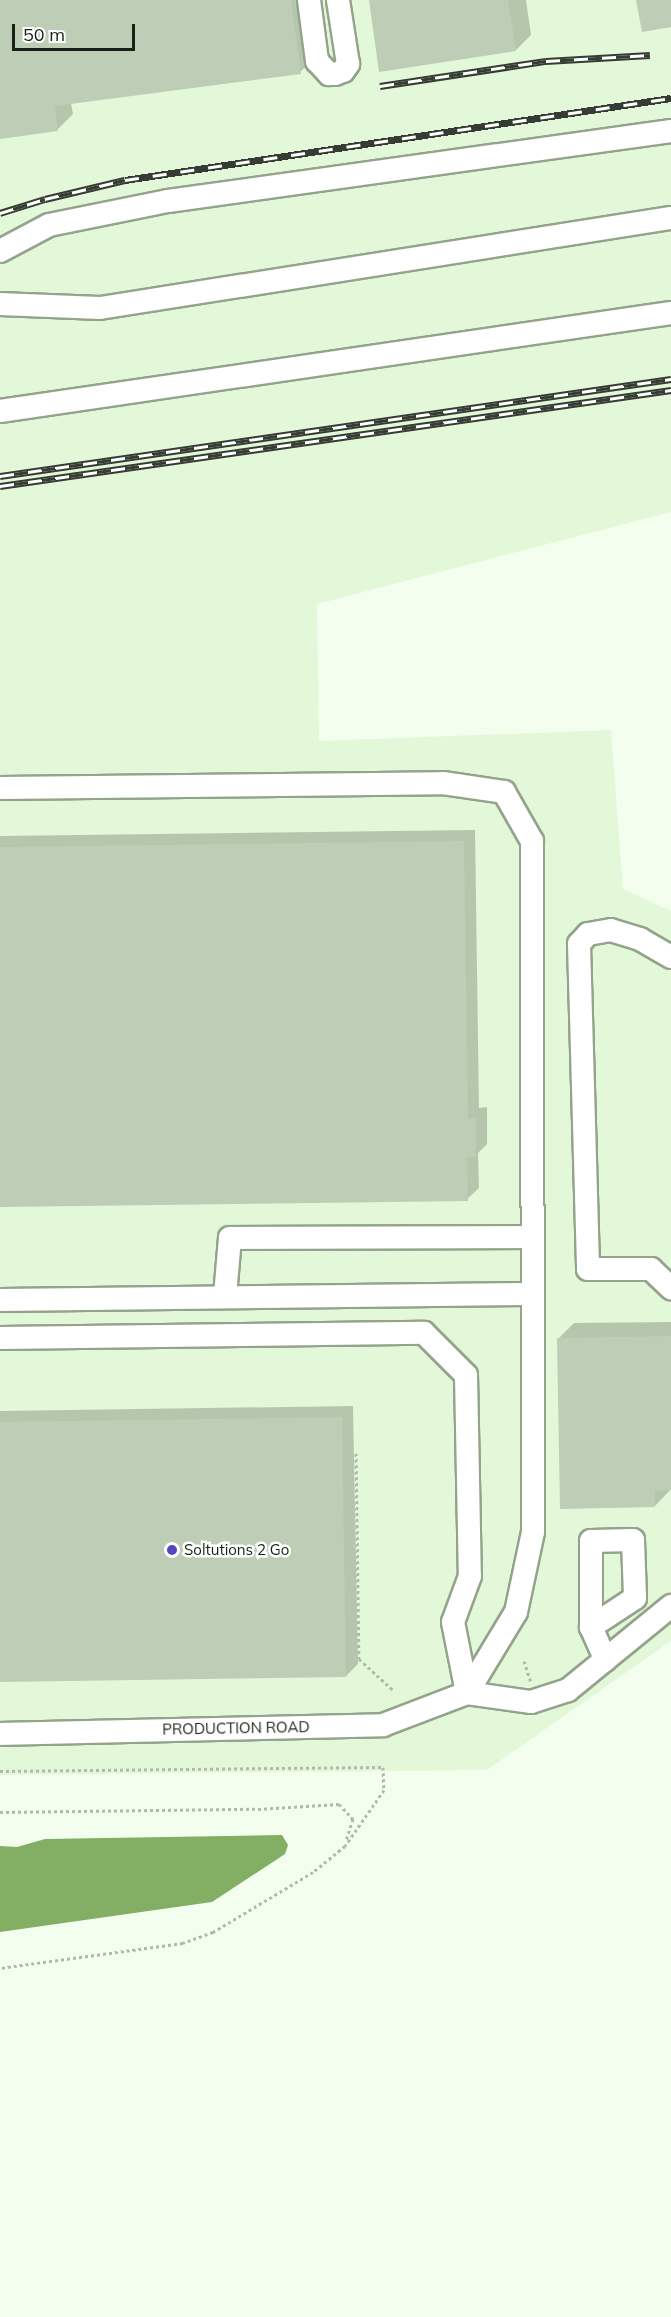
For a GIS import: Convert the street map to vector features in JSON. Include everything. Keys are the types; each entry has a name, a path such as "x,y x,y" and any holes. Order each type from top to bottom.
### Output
{"street":[{"path":"309,0 317,61 329,74 343,71 348,64 338,0"},
{"path":"0,251 49,225 168,201 671,131"},
{"path":"0,304 100,308 671,218"},
{"path":"0,411 671,313"},
{"path":"0,788 443,783 504,792 532,841 533,1532 516,1612 467,1693"},
{"path":"671,957 640,939 611,930 588,934 579,944 588,1269 651,1269 671,1288"},
{"path":"225,1296 230,1238 532,1237"},
{"path":"0,1300 531,1294"},
{"path":"0,1338 424,1333 466,1375 470,1576 453,1622 467,1693"},
{"path":"467,1693 531,1702 568,1690 671,1606"},
{"path":"591,1627 606,1660"},
{"name":"PRODUCTION ROAD","path":"0,1734 383,1725 467,1693"}],"path":[{"path":"356,1453 359,1659 394,1691"},
{"path":"524,1661 532,1685"},
{"path":"0,1771 383,1767 384,1790 345,1846 313,1872 213,1932 183,1943 0,1968"},
{"path":"0,1812 258,1809 339,1804 353,1819 345,1846"}],"shaded area":[{"path":"0,0 671,0 671,512 317,604 319,741 611,730 623,889 671,911 671,1641 487,1770 0,1775"},
{"path":"282,1835 288,1845 285,1854 212,1902 0,1932 0,1846 17,1847 45,1839"}],"building":[{"path":"0,0 291,0 301,74 55,106 58,131 0,139"},
{"path":"369,0 508,0 516,51 379,72"},
{"path":"636,0 671,0 671,27 642,32"},
{"path":"464,841 468,1119 476,1118 476,1157 467,1157 468,1201 0,1207 0,847"},
{"path":"671,1336 671,1490 655,1491 655,1507 560,1509 557,1338"},
{"name":"Soltutions 2 Go","path":"342,1417 346,1677 0,1682 0,1422"}],"railway":[{"path":"380,86 546,61 650,55"},
{"path":"0,213 45,199 125,180 671,98"},
{"path":"0,476 671,379"},
{"path":"0,486 671,390"}],"place":[{"name":"Soltutions 2 Go","path":"172,1550"}]}
